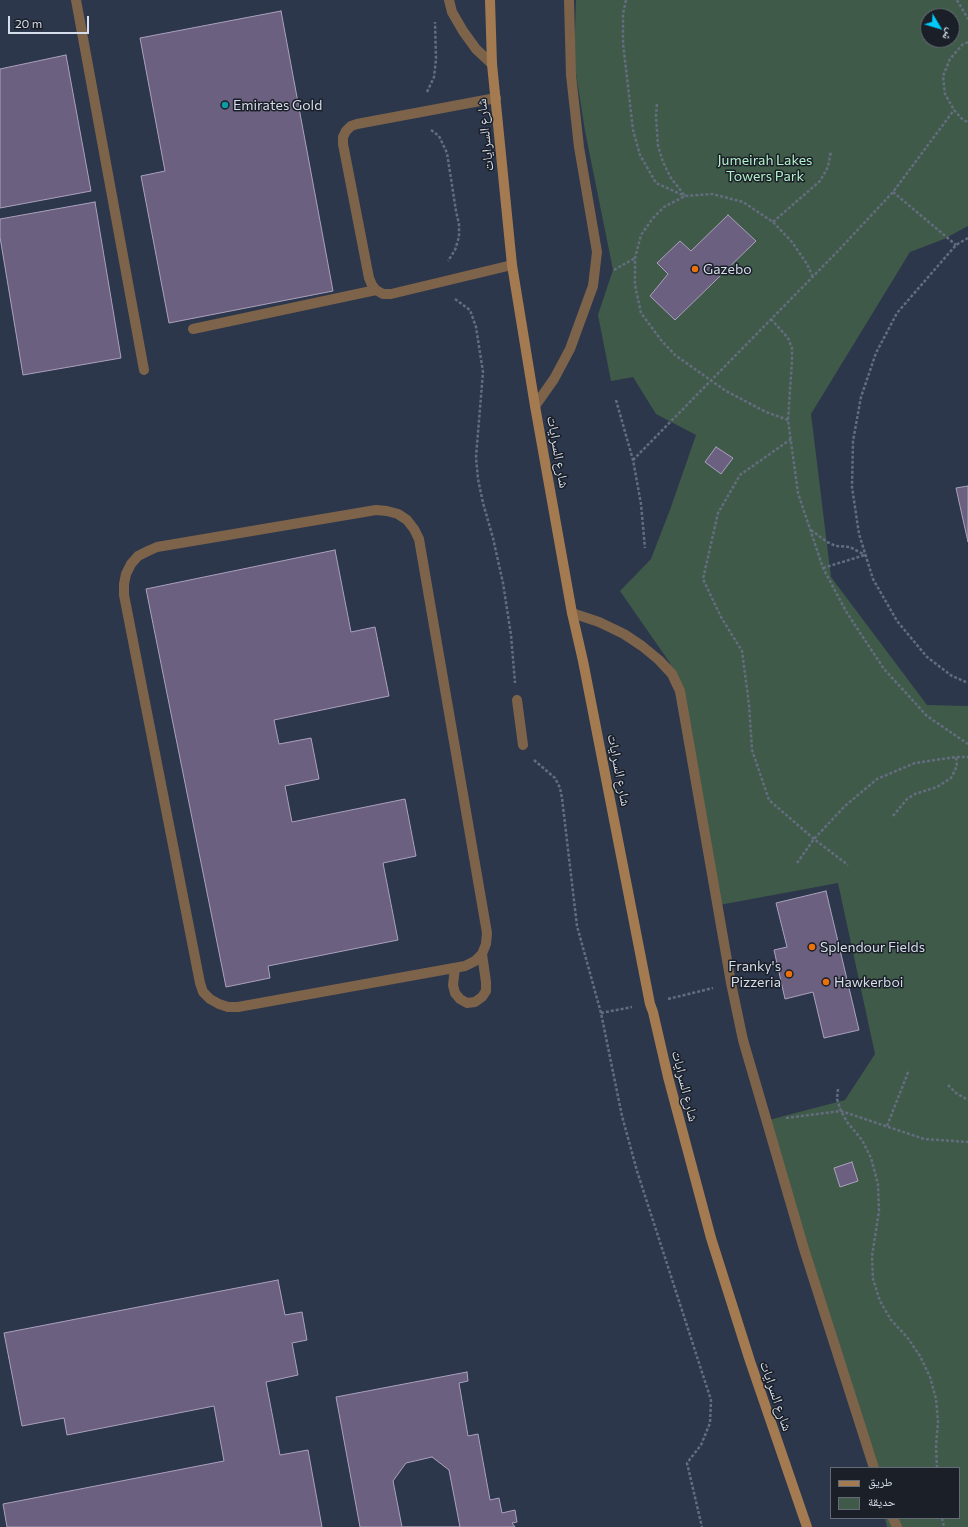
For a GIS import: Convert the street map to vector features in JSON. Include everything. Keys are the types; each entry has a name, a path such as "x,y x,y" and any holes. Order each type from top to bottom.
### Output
{"main road":[{"name":"شارع السرايات","path":"490,0 492,64 512,265 535,406 572,613 583,661 650,1004 713,1245 806,1527"}],"street":[{"path":"76,0 144,370"},
{"path":"449,0 452,12 463,31 476,49 492,64"},
{"path":"535,406 554,379 570,349 593,286 597,252 579,147 574,104 571,75 569,0"},
{"path":"496,98 357,124 351,126 343,137 369,278 376,290 383,294 391,294 512,265"},
{"path":"194,329 376,290"},
{"path":"376,510 398,514 407,520 419,539 487,933 486,944 482,954 465,966 238,1007 228,1007 210,999 204,992 200,983 124,594 126,574 131,564 138,556 158,547 376,510"},
{"path":"572,613 599,622 624,634 642,646 659,660 672,674 680,691 731,983 743,1040 804,1249 874,1467"},
{"path":"517,700 523,745"},
{"path":"454,968 453,985 455,993 460,999 467,1003 475,1002 482,997 486,991 482,954"}],"path":[{"path":"626,0 623,14 623,43 633,130 640,155 656,183 685,196"},
{"path":"957,0 968,19"},
{"path":"435,15 436,59 434,77 423,98 424,125 439,136 447,153 456,211 460,224 459,237 455,250 448,260 454,298 470,310 476,327 480,350 483,372 476,457 478,480 503,583 511,635 517,700"},
{"path":"968,42 962,45 950,59 943,76 945,94 954,110 963,120 968,122"},
{"path":"657,104 656,116 658,146 663,162 671,178 685,196"},
{"path":"633,460 813,277 894,192 954,110"},
{"path":"773,222 820,180 828,167 831,151"},
{"path":"894,192 956,245"},
{"path":"788,420 746,402 675,355 660,340 641,313 635,285 635,258 641,235 653,218 664,207 685,196 712,194 742,202 773,222 792,242 807,264 813,277"},
{"path":"968,238 956,245 897,313 876,353 861,397 853,441 852,487 859,534 873,579 897,621 927,657 952,676 968,683"},
{"path":"613,270 635,258"},
{"path":"771,319 788,338 792,348 788,420 798,493 823,568 847,613 884,670 927,716 968,744"},
{"path":"616,400 633,460 641,504 644,548"},
{"path":"791,439 740,476 718,513 703,579 721,617 742,650 749,704 752,750 769,800 814,839 848,865"},
{"path":"810,530 827,542 836,546 850,546 866,555"},
{"path":"823,568 866,555"},
{"path":"523,745 529,756 555,778 560,788 576,926 601,1014 622,1116 637,1171 711,1400 710,1423 702,1445 687,1463 702,1527"},
{"path":"893,816 907,799 915,794 937,787 951,778 957,766 956,757"},
{"path":"797,863 814,839 845,806 877,780 915,763 956,757 968,757"},
{"path":"887,1126 909,1070"},
{"path":"948,1085 956,1093 968,1100"},
{"path":"838,1089 837,1099 841,1111 862,1140 871,1158 878,1184 879,1211 872,1256 873,1279 880,1301 891,1320 907,1337 916,1350 930,1377 936,1400 938,1422 936,1446 937,1467"},
{"path":"784,1118 841,1111 924,1139 968,1142"}],"green space":[{"name":"Jumeirah Lakes Towers Park","path":"576,0 968,0 968,226 944,239 910,252 811,414 831,577 927,705 968,706 968,1527 887,1527 885,1519 960,1519 960,1467 873,1467 769,1120 845,1100 875,1054 838,883 714,906 670,663 620,591 651,559 696,435 656,414 633,377 611,381 598,315 613,270 585,131 574,61"}],"building":[{"name":"Emirates Gold","path":"281,11 333,291 169,323 141,176 165,171 140,38"},
{"path":"66,55 91,191 0,208 0,69"},
{"path":"95,202 121,358 23,375 0,237 0,219"},
{"name":"Gazebo","path":"728,215 756,241 675,320 650,296 668,274 657,263 680,241 691,251"},
{"path":"716,447 733,458 721,474 705,462"},
{"path":"968,486 968,542 956,488"},
{"path":"335,550 351,632 375,627 389,696 274,720 279,744 311,738 319,779 285,786 292,822 405,799 416,856 383,863 398,940 268,966 270,978 226,987 146,589"},
{"path":"826,891 859,1030 824,1038 813,992 785,999 774,950 787,947 776,903"},
{"path":"852,1162 858,1181 840,1187 834,1168"},
{"path":"278,1280 285,1315 302,1312 307,1340 292,1343 298,1375 266,1382 280,1455 308,1450 322,1527 7,1527 3,1504 224,1461 214,1406 67,1435 64,1418 22,1426 4,1333"},
{"path":"467,1372 468,1381 459,1383 468,1436 478,1434 490,1500 499,1498 502,1513 515,1510 517,1522 512,1523 515,1527 360,1527 336,1397"},
{"path":"432,1457 449,1470 460,1527 402,1527 393,1481 406,1463"}],"place":[{"name":"Emirates Gold","path":"225,105"},
{"name":"Gazebo","path":"695,269"},
{"name":"Splendour Fields","path":"812,947"},
{"name":"Franky's Pizzeria","path":"789,974"},
{"name":"Hawkerboi","path":"826,982"}]}
